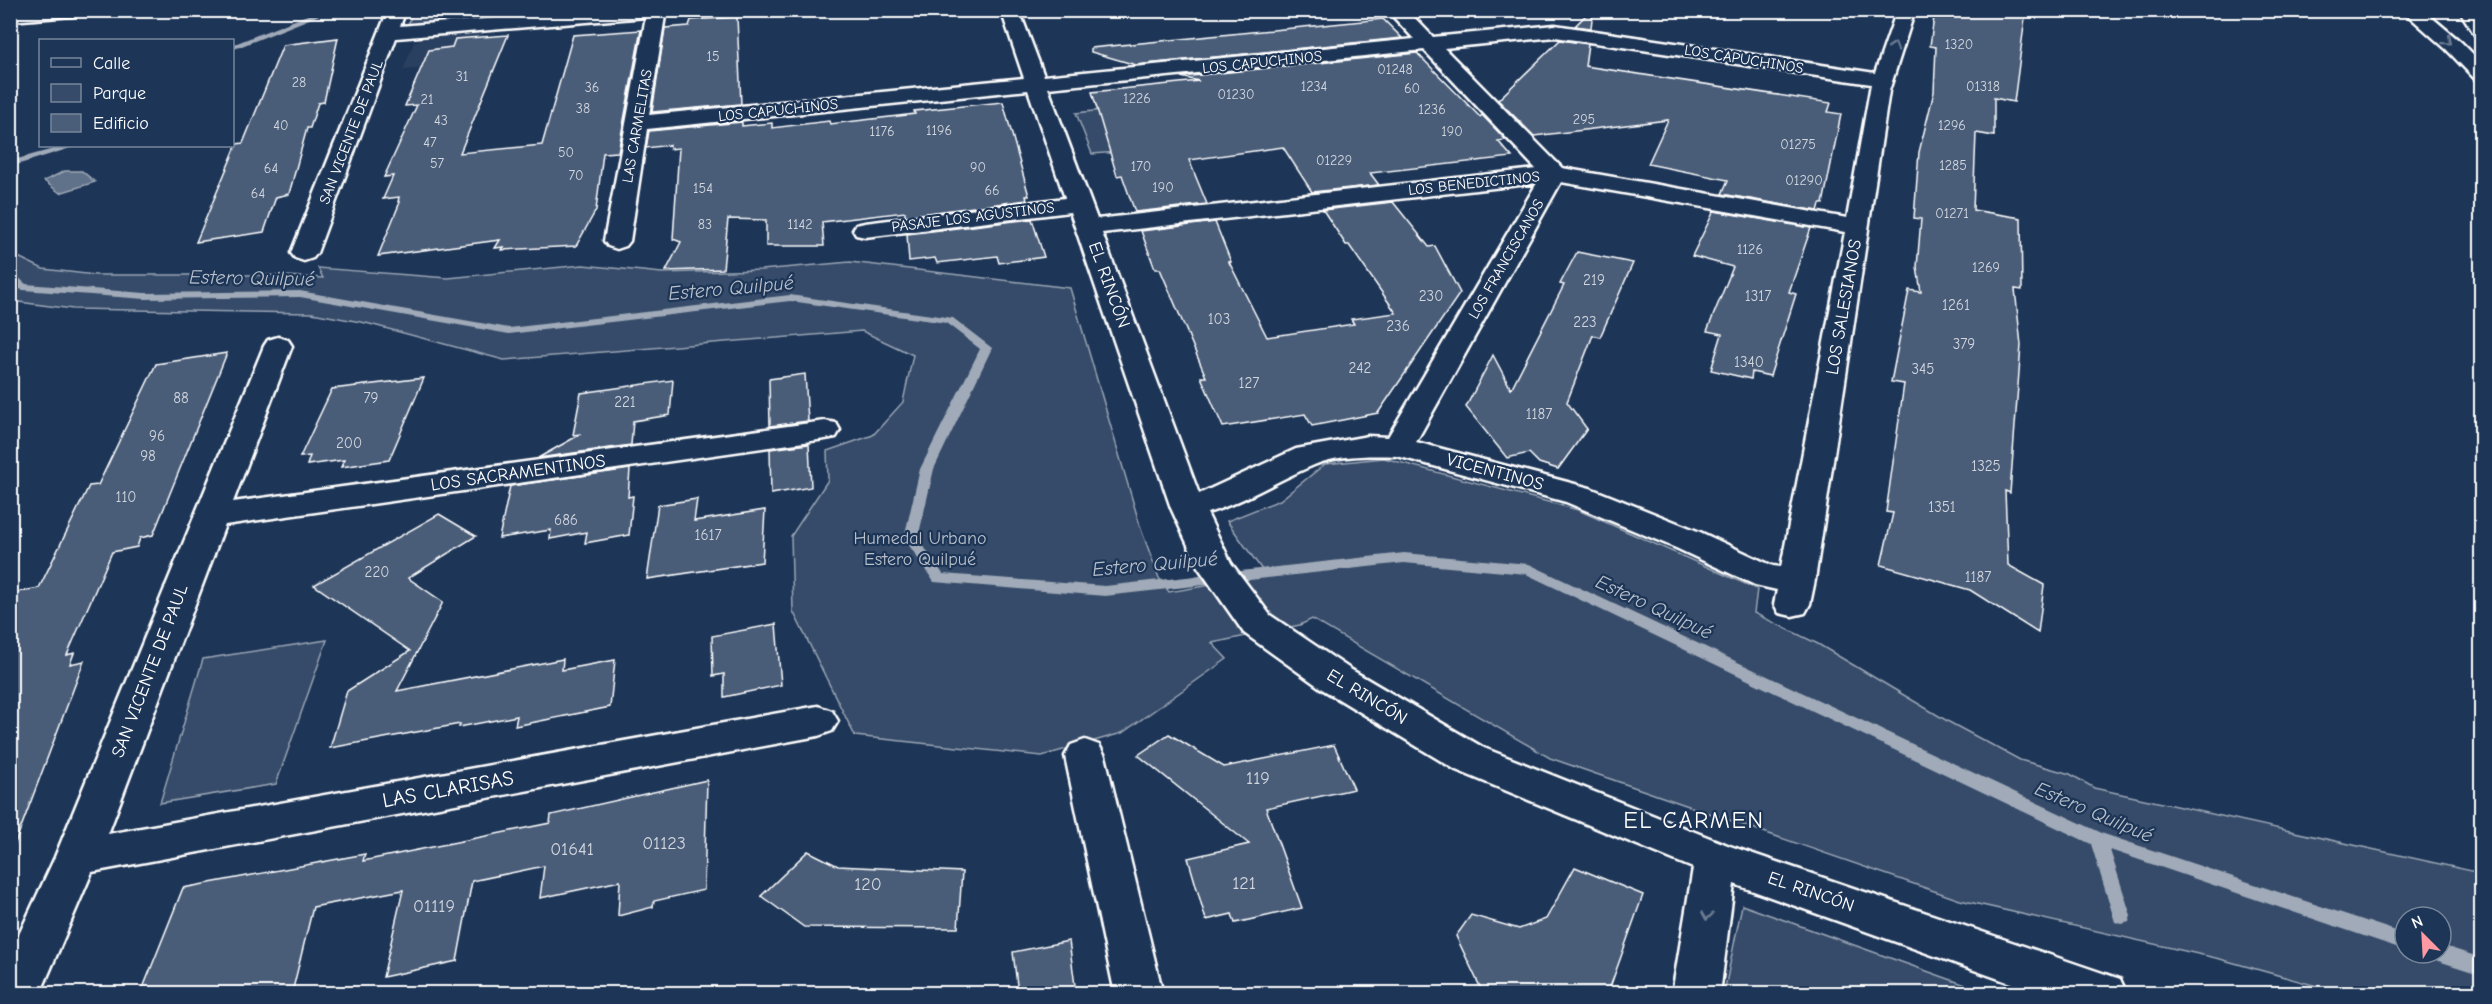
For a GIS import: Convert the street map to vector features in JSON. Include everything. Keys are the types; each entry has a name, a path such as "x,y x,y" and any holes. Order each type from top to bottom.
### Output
{"main road":[{"path":"10,15 72,10"},
{"name":"SAN VICENTE DE PAUL","path":"304,253 397,10"},
{"path":"388,33 666,10"},
{"name":"EL RINCÓN","path":"1010,10 1188,508 1215,567 1257,624 1336,679 1470,759 1716,858 2103,993"},
{"path":"1396,10 1554,174"},
{"path":"2411,10 2454,46 2481,75"},
{"path":"2468,10 2481,31"},
{"name":"LAS CARMELITAS","path":"617,241 656,11"},
{"name":"LOS SALESIANOS","path":"1795,592 1879,92 1904,11"},
{"name":"LOS CAPUCHINOS","path":"638,123 1555,31 1883,80"},
{"name":"LOS BENEDICTINOS","path":"1084,216 1554,174 1858,227"},
{"name":"LOS FRANCISCANOS","path":"1398,447 1554,174"},
{"name":"PASAJE LOS AGUSTINOS","path":"865,230 1084,216"},
{"name":"SAN VICENTE DE PAUL","path":"16,993 77,857 278,346"},
{"name":"LOS SACRAMENTINOS","path":"211,516 825,430"},
{"name":"VICENTINOS","path":"1188,508 1220,499 1306,456 1368,445 1398,447 1578,495 1688,540 1795,592"},
{"name":"LAS CLARISAS","path":"77,857 818,721"},
{"path":"1085,756 1139,993"},
{"path":"1696,993 1716,858"}],"shaded area":[{"path":"485,31 470,64 403,70 414,42 429,37"},
{"path":"65,171 82,171 95,182 60,193 44,181"}],"green space":[{"path":"413,11 634,11 416,29 408,25"},
{"path":"1185,101 1209,145 1092,154 1076,113"},
{"name":"Humedal Urbano Estero Quilpué","path":"10,253 43,269 95,275 266,275 323,278 318,268 448,278 583,265 662,273 761,270 850,262 1070,288 1141,529 1159,578 1169,592 1259,577 1265,574 1227,521 1280,500 1325,464 1384,458 1578,510 1757,589 1754,613 1818,644 1949,722 2020,760 2070,774 2094,788 2481,873 2481,993 2342,993 2220,959 1960,900 1550,758 1312,619 1300,625 1212,643 1227,659 1122,733 1042,756 855,736 793,611 791,536 828,480 827,451 873,435 903,402 913,355 862,331 504,360 366,323 312,313 73,309 11,301"},
{"path":"327,640 276,784 160,803 203,659"},
{"path":"1742,905 1988,993 1724,993"}],"building":[{"path":"1593,10 1591,28 1575,26"},
{"path":"1935,10 2026,10 2014,102 1994,98 1994,136 1976,133 1973,210 2021,218 2022,290 2015,289 2021,345 2010,493 2005,491 2008,565 2044,585 2038,633 1970,590 1881,565 1893,513 1886,512 1904,384 1891,382 1909,290 1921,292 1917,267 1921,219 1914,218 1919,152 1934,92 1936,47 1930,46"},
{"path":"737,17 741,104 652,112 665,28 689,26 691,20"},
{"path":"1383,19 1402,38 1136,65 1091,52 1091,48"},
{"path":"641,30 618,152 603,153 596,210 576,246 502,250 504,247 495,248 500,240 378,256 400,202 398,202 399,197 383,199 393,176 384,177 417,105 405,106 429,50 452,47 455,39 508,35 460,153 542,145 573,35"},
{"path":"338,38 324,102 318,103 310,128 307,128 289,194 276,197 264,232 196,242 237,144 243,143 283,45"},
{"path":"1560,40 1588,44 1585,66 1831,103 1828,112 1841,114 1823,204 1820,204 1818,211 1722,194 1728,180 1648,164 1668,120 1534,136 1498,100"},
{"path":"1417,53 1506,140 1498,141 1512,157 1370,173 1379,185 1312,192 1283,147 1189,160 1207,204 1135,212 1122,175 1117,176 1092,92 1199,81 1181,77"},
{"path":"1003,102 1029,196 1026,196 1027,200 905,216 905,212 822,222 824,246 766,246 766,220 728,219 723,269 666,271 681,242 673,239 679,148 670,149 670,145 646,148 649,131 742,122 742,126 772,123 772,128 829,121 830,124 915,114 914,111"},
{"path":"1393,202 1429,247 1435,246 1460,293 1378,413 1312,426 1305,414 1223,427 1201,377 1206,377 1160,269 1155,269 1141,231 1215,222 1231,262 1229,262 1267,337 1354,324 1351,319 1396,313 1323,210"},
{"path":"1714,211 1811,228 1789,292 1796,294 1770,376 1752,372 1751,379 1711,370 1722,334 1707,331 1733,267 1692,256"},
{"path":"1032,219 1044,257 999,263 997,256 937,263 935,258 909,261 907,234"},
{"path":"1577,252 1633,263 1600,337 1593,335 1567,402 1587,429 1558,469 1539,463 1529,453 1507,458 1466,407 1493,355 1511,389 1564,285 1560,284"},
{"path":"227,353 153,535 140,538 137,547 112,552 67,655 74,653 70,664 84,661 14,846 10,845 10,607 18,592 39,588 89,486 98,485 156,364"},
{"path":"805,374 808,421 770,426 769,379"},
{"path":"424,378 389,460 341,467 344,460 307,465 310,456 300,457 332,389"},
{"path":"673,380 670,415 633,421 631,445 538,458 581,434 573,435 581,393"},
{"path":"809,444 811,487 771,494 770,449"},
{"path":"630,469 628,497 633,496 629,535 585,543 587,532 550,539 551,530 499,538 510,486"},
{"path":"697,499 694,521 765,510 762,562 647,579 658,505"},
{"path":"439,514 476,536 408,578 443,602 397,691 563,659 562,670 615,660 610,707 515,726 517,716 330,748 347,691 410,651 314,585"},
{"path":"776,624 781,685 724,697 724,674 713,676 712,636"},
{"path":"1169,734 1224,767 1334,745 1354,789 1266,808 1302,908 1235,923 1232,914 1206,920 1188,858 1249,844 1138,755"},
{"path":"707,780 704,890 654,901 653,907 618,916 620,881 540,898 544,866 472,881 457,961 383,977 403,890 313,907 292,993 141,993 183,888 365,854 363,861 550,823 551,815"},
{"path":"808,851 838,866 962,872 958,928 804,927 761,896"},
{"path":"1575,867 1643,895 1608,993 1483,993 1456,936 1471,915 1519,929 1546,919"},
{"path":"1069,941 1076,993 1018,993 1013,952"}],"waterway":[{"path":"234,47 329,10"},
{"path":"10,164 69,147"},
{"name":"Estero Quilpué","path":"10,273 23,287 145,296 300,294 509,331 790,298 949,320 986,348 927,469 911,538 939,579 1105,591 1404,558 1529,569 2098,839"},
{"name":"Estero Quilpué","path":"2098,839 2393,938"},
{"path":"2098,839 2122,916"},
{"name":"Estero Quilpué","path":"2453,958 2482,967"}],"district":[{"name":"EL CARMEN","path":"1694,820"}]}
